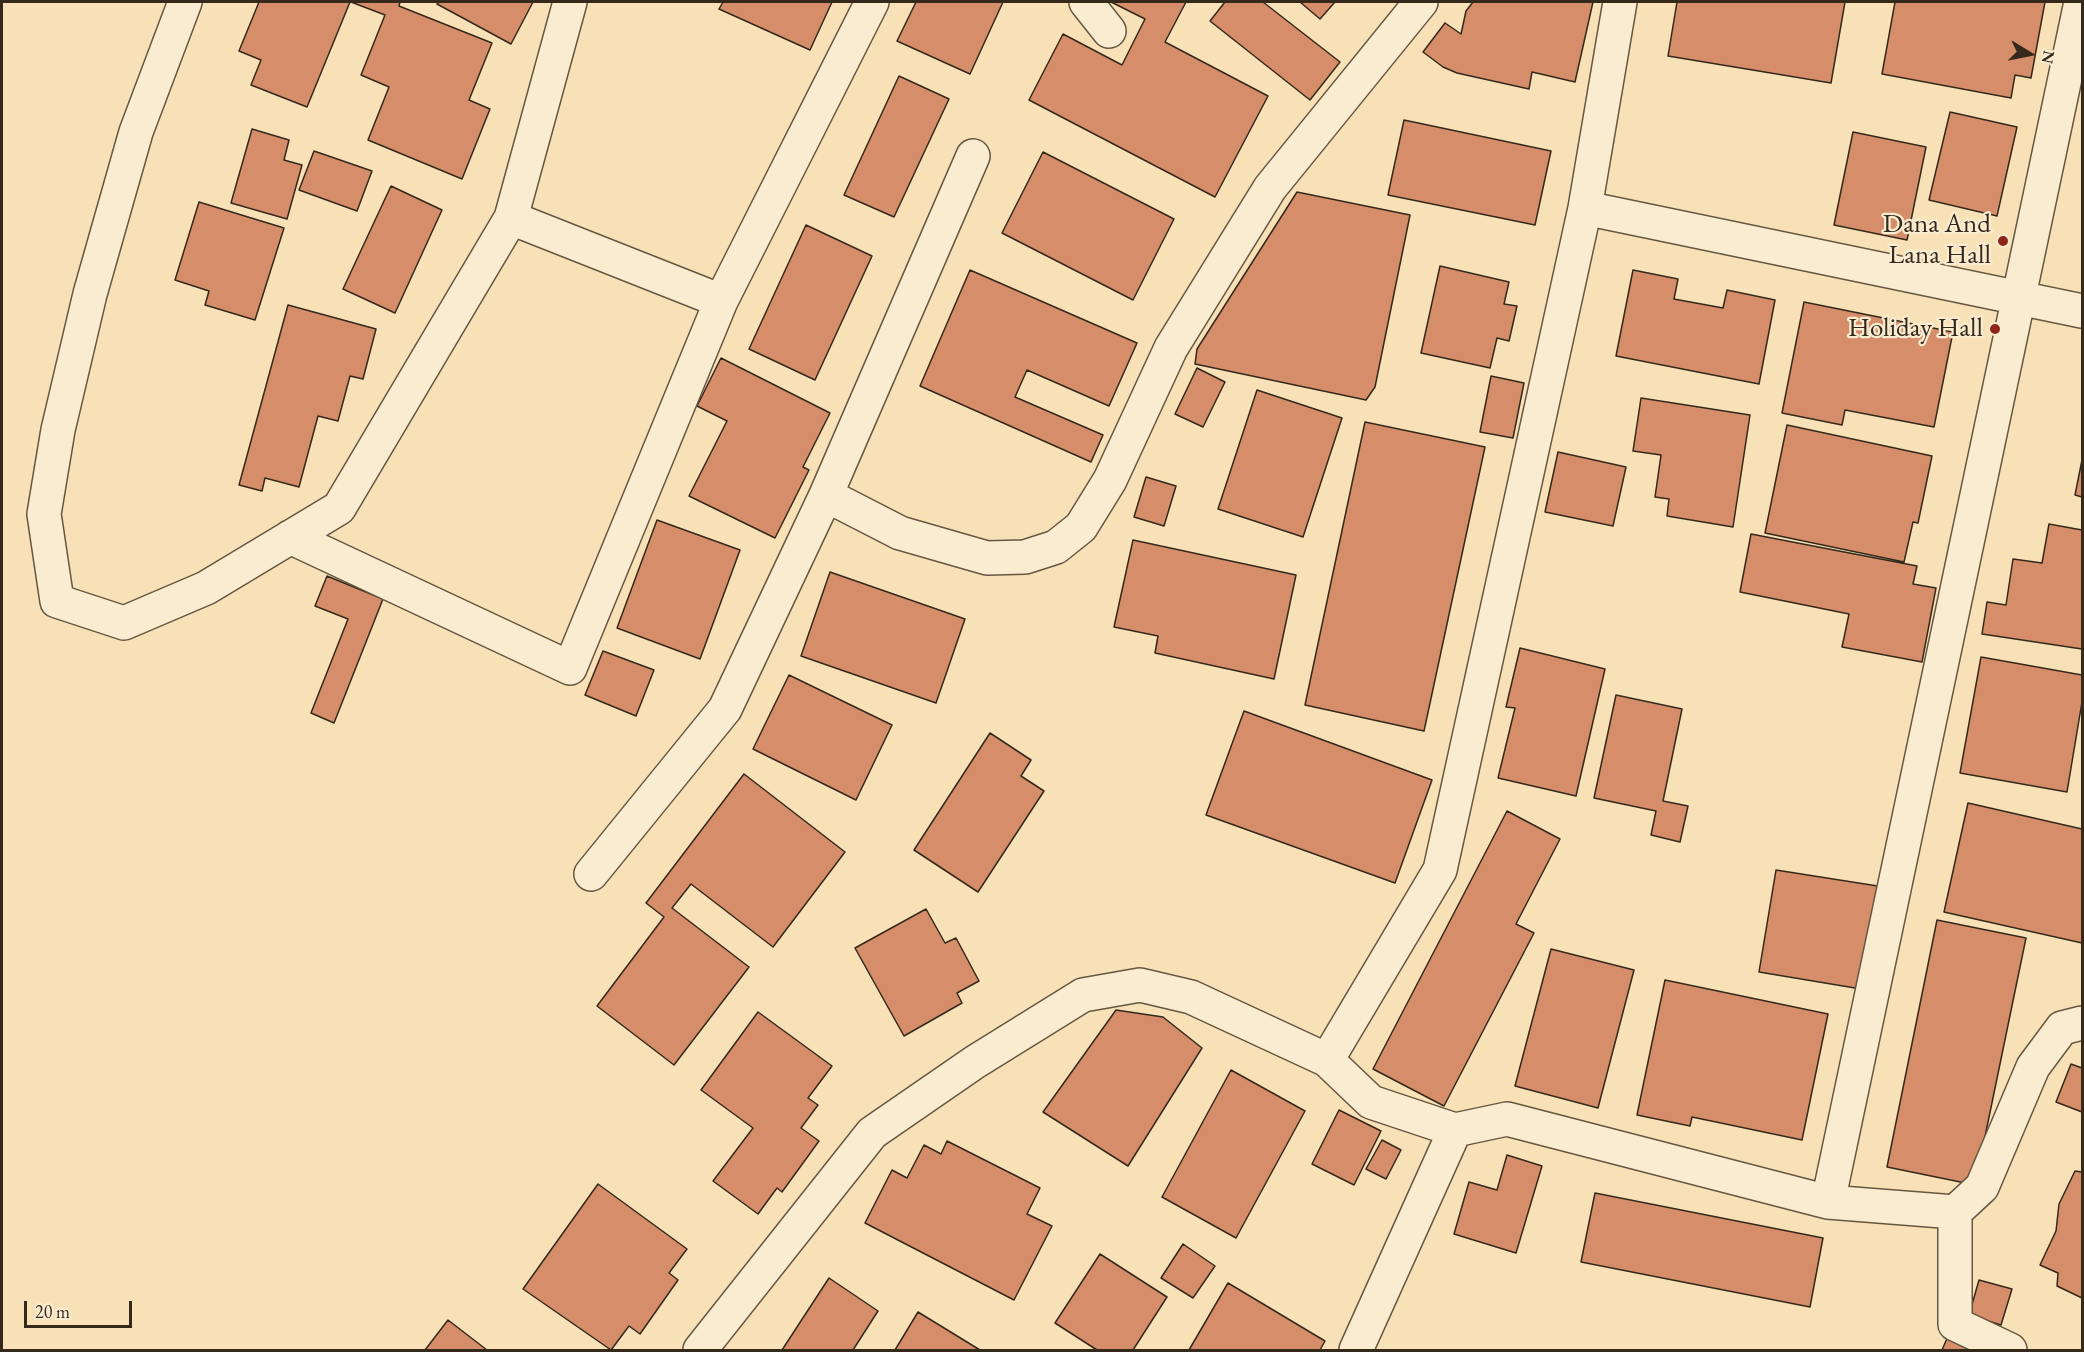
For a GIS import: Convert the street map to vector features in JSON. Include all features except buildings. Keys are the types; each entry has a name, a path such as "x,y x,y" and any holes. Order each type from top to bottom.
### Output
{"street":[{"path":"186,2 136,132 90,294 58,430 44,514 57,601 123,623 206,588 339,508 511,218 570,2"},
{"path":"290,537 570,668 721,301 872,2"},
{"path":"1086,2 1109,31"},
{"path":"826,495 900,533 987,558 1024,557 1056,547 1081,527 1110,480 1171,348 1270,188 1421,2"},
{"path":"1327,1060 1440,870 1585,208 1620,2"},
{"path":"1828,1202 2081,2"},
{"path":"591,874 725,709 826,495 973,156"},
{"path":"1585,208 2082,311"},
{"path":"511,218 721,301"},
{"path":"700,1350 872,1133 975,1062 1083,995 1140,985 1191,997 1327,1060 1371,1102 1455,1130 1507,1119 1828,1202 1955,1212"},
{"path":"2010,1350 1955,1324 1955,1212 1982,1187 2033,1067 2062,1028 2082,1023"},
{"path":"1356,1350 1455,1130"}],"place":[{"name":"Dana And Lana Hall","path":"2003,241"},
{"name":"Holiday Hall","path":"1995,329"}]}
